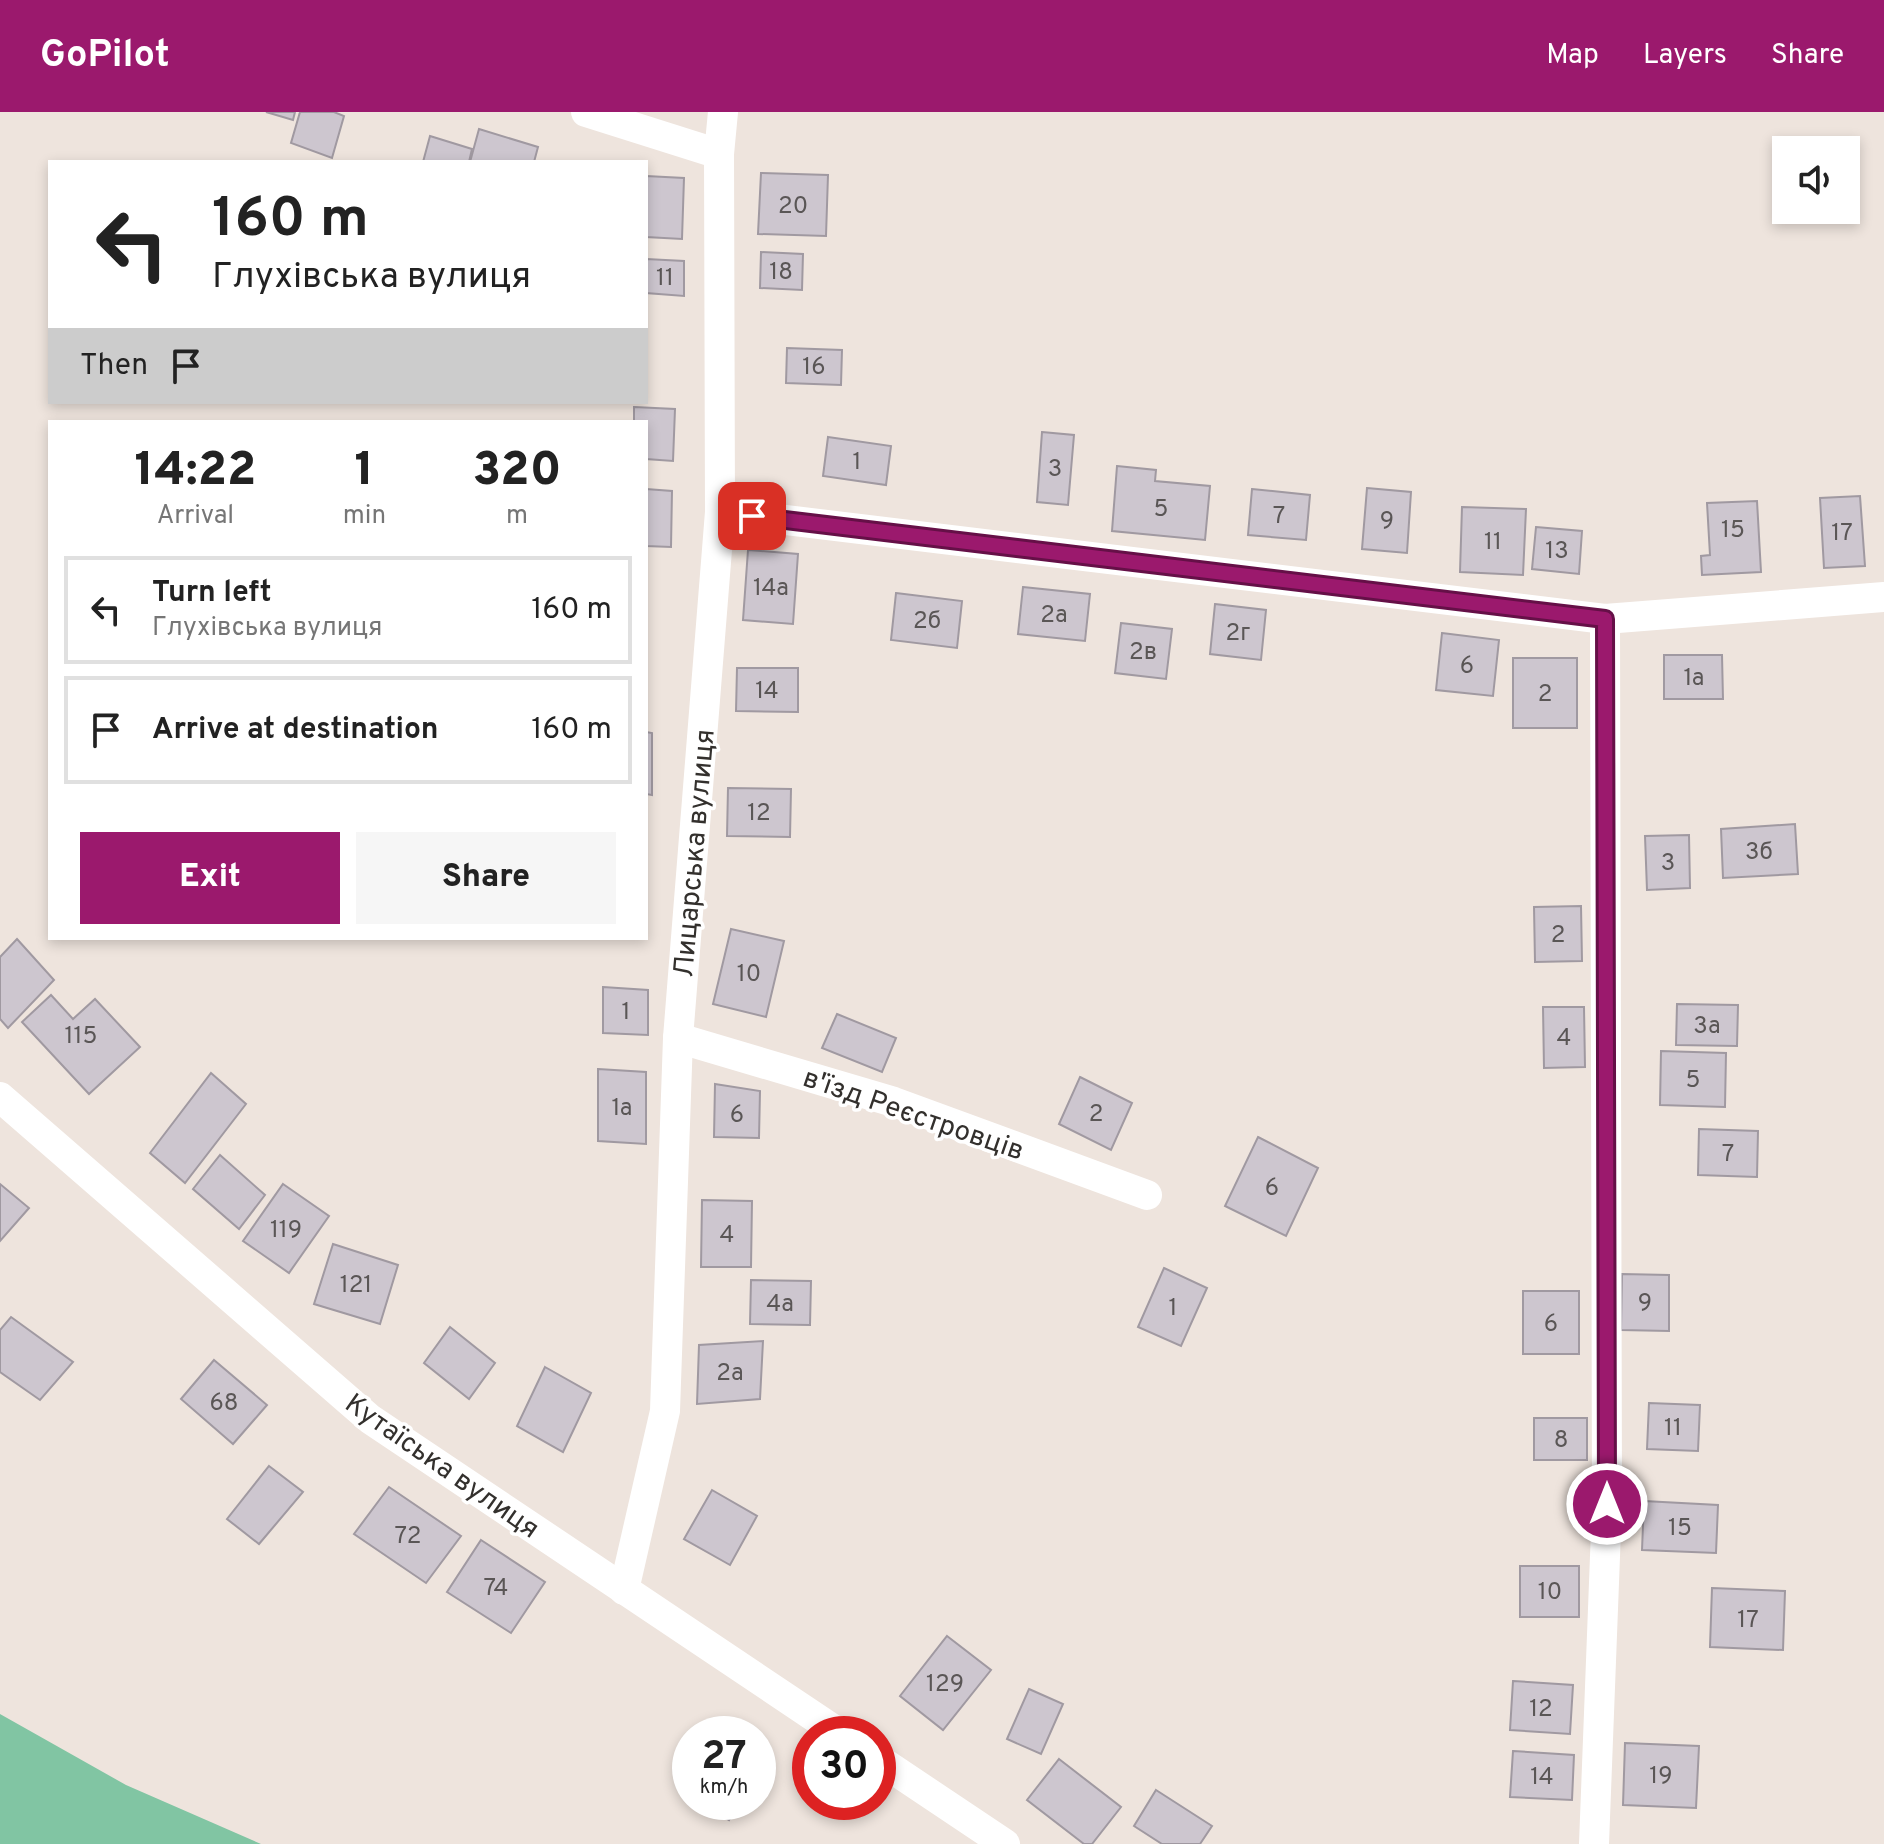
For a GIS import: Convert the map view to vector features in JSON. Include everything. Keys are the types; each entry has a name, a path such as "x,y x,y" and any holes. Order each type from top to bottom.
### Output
{"street":[{"path":"586,112 719,154"},
{"name":"Лицарська вулиця","path":"624,1590 665,1411 678,1038 720,512 719,154 723,112"},
{"path":"720,512 1605,619 1884,597"},
{"path":"1594,1844 1607,1504 1605,619"},
{"name":"в'їзд Реєстровців","path":"678,1038 894,1102 1147,1195"},
{"name":"Кутаїська вулиця","path":"0,1097 370,1419 813,1716"},
{"path":"896,1771 1005,1844"}],"green space":[{"path":"0,1714 126,1785 261,1844 0,1844"}],"building":[{"path":"266,112 295,112 293,120"},
{"path":"300,112 334,112 344,116 332,158 291,143"},
{"path":"479,129 538,147 535,160 471,160"},
{"path":"430,136 472,149 469,160 424,160"},
{"path":"761,173 828,175 826,236 758,234"},
{"path":"648,176 684,178 682,239 648,237"},
{"path":"761,252 803,254 802,290 760,288"},
{"path":"648,259 684,261 684,296 648,293"},
{"path":"787,348 842,350 841,385 786,383"},
{"path":"634,407 675,409 673,461 648,459 648,420 634,420"},
{"path":"1042,432 1074,435 1068,505 1037,502"},
{"path":"828,437 891,446 886,485 823,476"},
{"path":"1117,466 1156,470 1155,481 1210,486 1205,540 1112,531"},
{"path":"1367,488 1411,492 1407,553 1362,549"},
{"path":"648,489 672,491 671,547 648,546"},
{"path":"1252,489 1310,495 1306,540 1248,535"},
{"path":"1860,496 1865,566 1824,568 1820,498"},
{"path":"1757,501 1761,572 1702,575 1701,556 1710,555 1707,503"},
{"path":"1462,507 1526,509 1523,575 1460,572"},
{"path":"1536,527 1582,531 1579,574 1532,569"},
{"path":"748,550 798,554 793,624 743,620"},
{"path":"1023,587 1090,594 1085,641 1018,634"},
{"path":"896,593 962,601 957,648 891,640"},
{"path":"1215,604 1266,610 1261,660 1210,654"},
{"path":"1121,623 1172,629 1166,679 1115,673"},
{"path":"1442,633 1499,640 1493,696 1436,690"},
{"path":"1664,655 1722,655 1723,699 1664,699"},
{"path":"1513,658 1577,658 1577,728 1513,728"},
{"path":"737,668 798,668 798,712 736,711"},
{"path":"648,732 652,733 652,795 648,794"},
{"path":"728,788 791,789 790,837 727,836"},
{"path":"1795,824 1798,874 1723,878 1721,829"},
{"path":"1689,835 1690,888 1647,890 1645,836"},
{"path":"1581,906 1582,961 1535,962 1534,907"},
{"path":"731,929 784,941 766,1017 713,1004"},
{"path":"17,939 54,980 8,1028 0,1019 0,957"},
{"path":"603,987 648,990 648,1035 603,1033"},
{"path":"51,995 73,1019 95,999 140,1047 89,1094 22,1022"},
{"path":"1677,1004 1738,1005 1737,1046 1676,1045"},
{"path":"1543,1007 1584,1007 1585,1067 1544,1068"},
{"path":"837,1014 896,1038 882,1072 822,1048"},
{"path":"1661,1051 1726,1053 1725,1107 1660,1105"},
{"path":"598,1069 646,1072 646,1144 598,1141"},
{"path":"211,1073 246,1104 185,1183 150,1153"},
{"path":"1080,1077 1132,1103 1111,1150 1059,1124"},
{"path":"715,1084 760,1091 759,1138 714,1137"},
{"path":"1699,1129 1758,1131 1757,1177 1698,1175"},
{"path":"1258,1137 1318,1168 1286,1236 1225,1206"},
{"path":"220,1155 265,1195 239,1229 193,1189"},
{"path":"0,1184 29,1208 0,1241"},
{"path":"283,1184 329,1216 289,1273 243,1241"},
{"path":"702,1200 752,1201 751,1267 701,1267"},
{"path":"333,1244 398,1265 380,1324 314,1304"},
{"path":"1164,1268 1207,1288 1181,1346 1138,1327"},
{"path":"1622,1274 1669,1275 1669,1331 1621,1330"},
{"path":"751,1280 811,1281 810,1325 750,1324"},
{"path":"1523,1291 1579,1291 1579,1354 1523,1354"},
{"path":"11,1317 73,1362 40,1400 0,1372 0,1330"},
{"path":"450,1327 495,1363 469,1399 424,1363"},
{"path":"763,1341 760,1399 697,1404 699,1345"},
{"path":"214,1360 267,1405 233,1444 181,1399"},
{"path":"545,1367 591,1393 563,1452 517,1426"},
{"path":"1649,1403 1700,1405 1698,1451 1647,1449"},
{"path":"1534,1418 1587,1418 1587,1460 1534,1460"},
{"path":"269,1466 303,1492 259,1544 227,1519"},
{"path":"389,1487 461,1536 426,1583 354,1534"},
{"path":"712,1490 757,1516 730,1565 684,1539"},
{"path":"1644,1501 1718,1505 1716,1553 1642,1550"},
{"path":"481,1540 545,1582 511,1633 447,1592"},
{"path":"1520,1566 1579,1566 1579,1617 1520,1617"},
{"path":"1712,1588 1785,1591 1783,1650 1710,1647"},
{"path":"947,1636 991,1670 943,1730 900,1696"},
{"path":"1513,1681 1573,1685 1570,1734 1510,1730"},
{"path":"1029,1689 1063,1704 1041,1754 1007,1739"},
{"path":"1625,1743 1699,1746 1696,1808 1623,1805"},
{"path":"1513,1751 1574,1755 1572,1800 1510,1797"},
{"path":"1059,1759 1121,1807 1092,1844 1084,1844 1027,1800"},
{"path":"1156,1790 1212,1826 1200,1844 1162,1844 1134,1826"}],"route":[{"path":"752,516 1605,619 1607,1504"}]}
